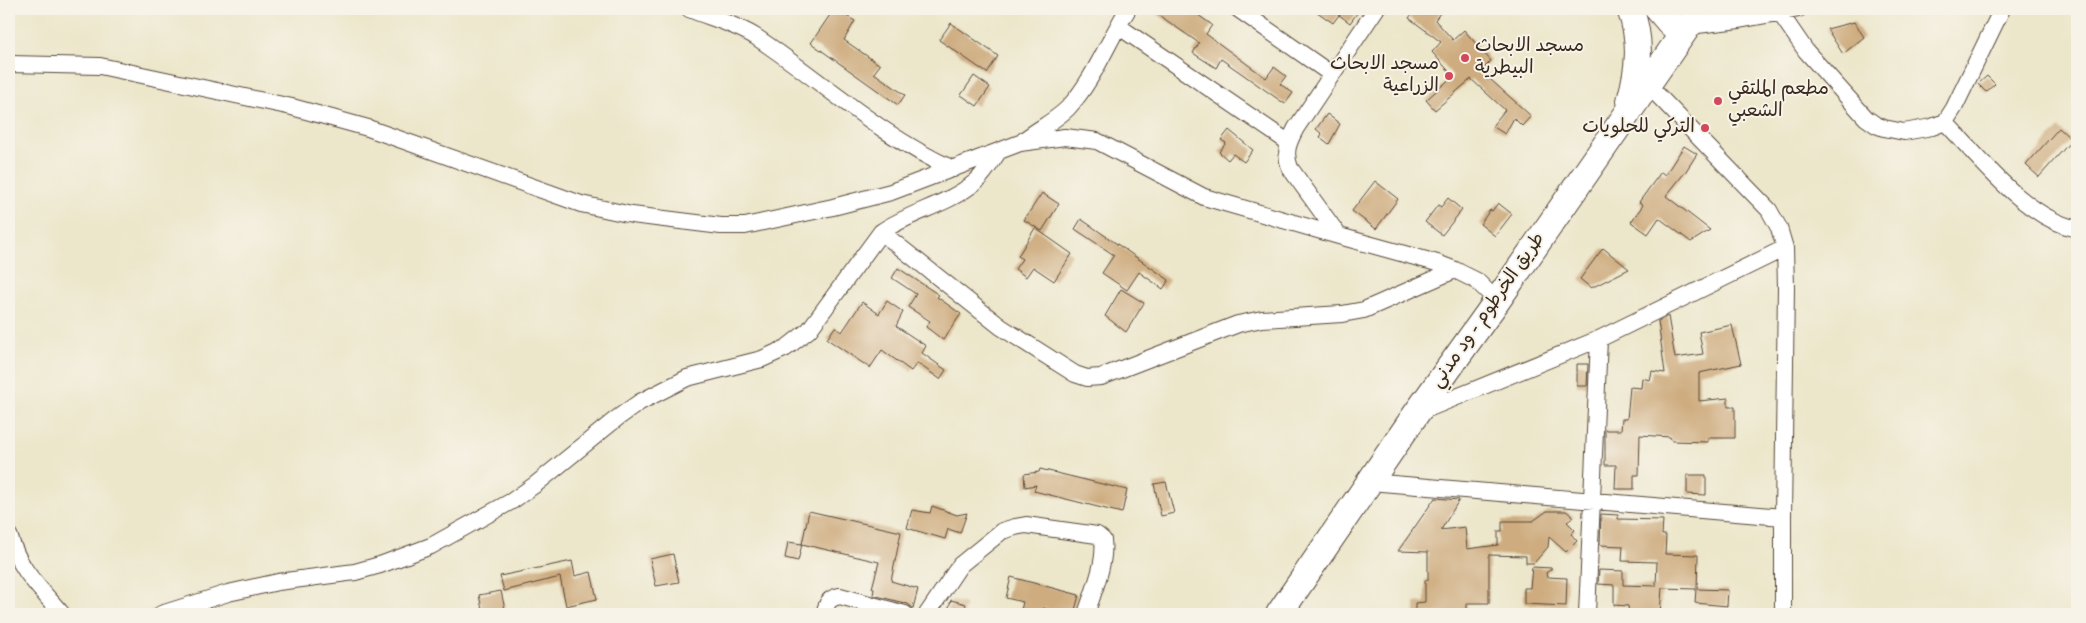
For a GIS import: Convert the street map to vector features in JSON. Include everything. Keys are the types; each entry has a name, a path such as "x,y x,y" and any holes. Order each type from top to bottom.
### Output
{"highway":[{"path":"1627,115 1636,80 1639,50 1638,32 1630,9"},
{"path":"1658,9 1691,19"},
{"name":"طريق الخرطوم - ود مدني","path":"1279,614 1416,414 1627,115 1691,19"}],"street":[{"path":"689,9 756,37 897,139 922,155 953,169"},
{"path":"9,64 100,66 292,107 368,128 581,204 632,215 721,226 745,226 891,192 1020,143 1066,110 1076,99 1090,78 1128,9"},
{"path":"1238,9 1331,74"},
{"path":"1340,236 1290,168 1287,160 1288,142 1331,74 1376,9"},
{"path":"1691,19 1739,20 1799,9"},
{"path":"1780,13 1806,51 1866,118 1884,128 1904,132 1932,127 1945,122 1954,108 2002,9"},
{"path":"1118,26 1288,142"},
{"path":"1647,84 1769,210 1779,228 1785,248 1783,614"},
{"path":"1945,122 2016,195 2055,221 2077,229"},
{"path":"1020,143 1065,137 1097,142 1204,197 1437,263 1455,270 1477,281 1497,301"},
{"path":"161,614 253,587 287,580 354,572 380,565 431,546 512,501 640,402 687,378 762,358 786,348 809,330 881,232 896,222 966,189 982,176 998,152"},
{"path":"881,232 1001,327 1075,374 1087,378 1101,376 1238,324 1262,319 1342,314 1364,310 1455,270"},
{"path":"1416,414 1599,339 1785,248"},
{"path":"1587,614 1599,339"},
{"path":"1370,482 1783,517"},
{"path":"926,614 960,565 1002,532 1026,525 1097,535 1103,540 1104,548 1086,614"},
{"path":"9,535 15,556 21,566 62,614"},
{"path":"824,614 827,601 833,597 840,596 905,614"}],"building":[{"path":"834,9 855,21 844,40 880,65 874,73 905,95 898,105 811,43"},
{"path":"1150,9 1190,9 1212,25 1206,34 1266,78 1274,67 1286,76 1280,84 1293,93 1285,104 1221,59 1216,68 1193,53 1199,43"},
{"path":"1313,9 1360,9 1350,23 1339,15 1333,23"},
{"path":"1416,9 1443,9 1435,20 1453,40 1464,30 1491,61 1481,71 1531,116 1522,126 1514,118 1505,134 1492,126 1505,110 1471,79 1435,110 1426,100 1453,76 1432,52 1441,42 1409,18"},
{"path":"1854,22 1864,37 1843,54 1827,29"},
{"path":"951,23 998,56 987,73 939,40"},
{"path":"974,76 990,87 977,106 961,95"},
{"path":"1987,76 1995,84 1986,92 1978,84"},
{"path":"1327,114 1340,124 1329,144 1320,137 1322,134 1316,129"},
{"path":"2059,128 2072,140 2039,177 2026,165"},
{"path":"1229,130 1253,150 1244,162 1233,154 1228,160 1219,152 1226,143 1221,140"},
{"path":"1684,146 1697,154 1666,196 1710,230 1691,242 1659,218 1648,234 1631,222 1643,205 1639,202 1661,172 1665,175"},
{"path":"1375,181 1398,199 1376,229 1352,211"},
{"path":"1042,193 1059,204 1042,231 1024,220"},
{"path":"1448,198 1462,210 1442,235 1425,222 1438,205 1441,207"},
{"path":"1498,203 1512,214 1495,236 1480,224 1490,210 1492,211"},
{"path":"1081,219 1169,280 1163,289 1139,272 1127,290 1102,273 1114,255 1075,229"},
{"path":"1035,228 1072,254 1054,281 1033,267 1026,277 1015,269 1022,259 1018,256"},
{"path":"1603,248 1629,269 1591,288 1580,279"},
{"path":"898,268 939,295 937,297 961,314 943,340 926,327 930,321 908,307 916,294 892,278"},
{"path":"1121,289 1144,303 1126,332 1105,316"},
{"path":"887,301 903,312 896,326 926,346 922,353 946,370 940,379 917,363 911,371 882,350 870,368 827,339 835,327 842,332 862,302 879,314"},
{"path":"1668,316 1675,358 1703,354 1699,332 1732,325 1741,364 1699,373 1699,401 1728,398 1728,407 1735,407 1735,438 1708,438 1708,442 1672,441 1670,437 1640,435 1639,475 1634,475 1634,489 1615,489 1616,465 1605,465 1605,430 1621,430 1622,419 1627,419 1630,387 1641,388 1642,378 1650,380 1652,371 1665,373 1658,321"},
{"path":"1577,364 1588,364 1587,386 1577,386"},
{"path":"1040,469 1127,490 1122,513 1034,491 1036,485 1025,487 1024,474 1039,472"},
{"path":"1687,475 1706,475 1706,495 1687,494"},
{"path":"1166,482 1174,513 1161,516 1154,484"},
{"path":"1435,498 1459,500 1441,530 1465,527 1467,549 1498,545 1498,531 1502,531 1502,521 1533,521 1547,511 1566,511 1574,517 1567,522 1575,530 1571,534 1577,541 1566,552 1549,537 1548,547 1534,563 1526,563 1526,556 1489,555 1489,603 1467,603 1467,612 1415,614 1415,603 1425,602 1425,580 1428,580 1428,552 1398,551"},
{"path":"932,506 957,515 967,513 960,533 948,529 945,539 907,528 912,510 930,513"},
{"path":"809,511 901,532 891,581 918,589 913,608 908,604 873,595 874,589 872,588 879,562 802,544"},
{"path":"1601,514 1618,515 1618,519 1663,520 1662,535 1666,535 1665,554 1698,555 1697,589 1728,590 1727,606 1695,603 1696,589 1662,588 1660,614 1629,614 1628,606 1614,605 1614,585 1598,584 1599,570 1623,571 1623,585 1656,586 1657,562 1622,561 1623,546 1600,545"},
{"path":"788,542 802,544 798,561 785,558"},
{"path":"673,554 679,582 656,586 650,559"},
{"path":"572,561 575,576 591,572 597,599 566,606 560,577 504,591 500,576"},
{"path":"1532,567 1552,568 1546,573 1547,577 1567,578 1566,606 1524,604 1524,588 1530,588"},
{"path":"1011,577 1079,595 1074,614 1066,614 1044,608 1042,614 1020,614 1023,602 1006,598"},
{"path":"501,591 506,614 483,614 479,595"},
{"path":"951,600 966,604 963,614 947,614"}],"place":[{"name":"مسجد الابحاث البيطرية","path":"1465,58"},
{"name":"مسجد الابحاث الزراعية","path":"1449,76"},
{"name":"مطعم الملتقي الشعبي","path":"1718,101"},
{"name":"التركي للحلويات","path":"1705,128"}]}
